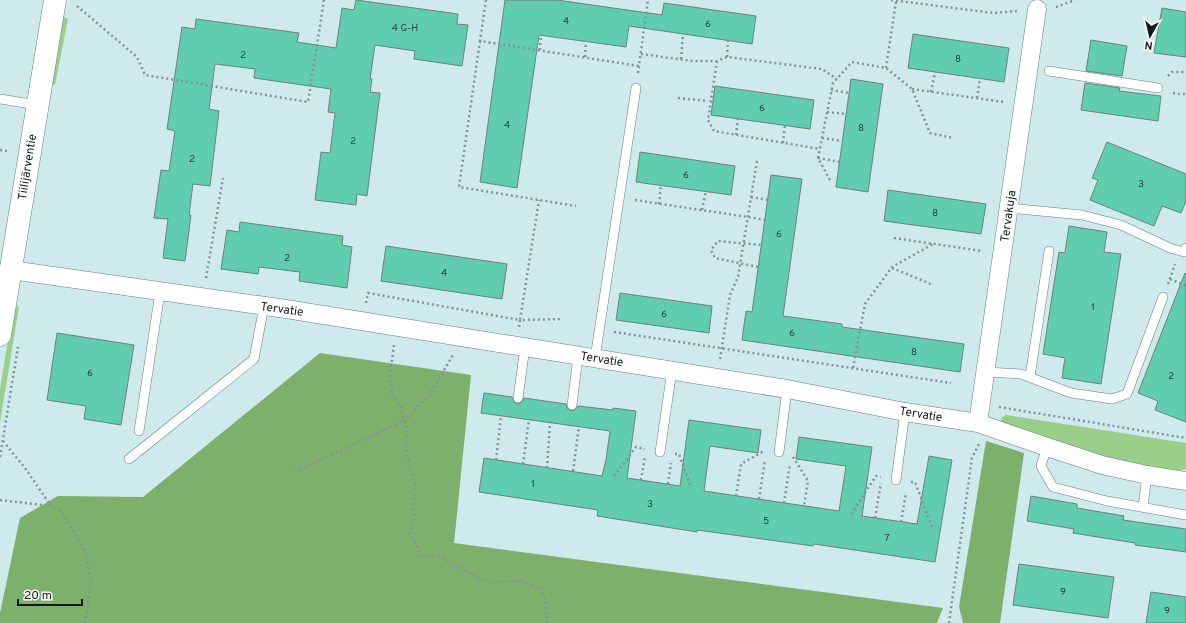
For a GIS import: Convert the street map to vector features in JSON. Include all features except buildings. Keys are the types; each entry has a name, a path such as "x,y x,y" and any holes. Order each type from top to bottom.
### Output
{"main road":[{"name":"Tiilijärventie","path":"0,335 55,0"}],"street":[{"name":"Tervakuja","path":"983,424 986,372 1038,4"},
{"name":"Tervatie","path":"11,270 264,306 672,370 788,389 905,412 983,424 1102,465 1186,481"}],"lane":[{"path":"1049,71 1158,88"},
{"path":"572,405 586,357 598,330 620,198 636,88"},
{"path":"0,99 38,105"},
{"path":"1009,208 1082,215 1108,221 1122,225 1170,248 1183,249"},
{"path":"1030,377 1049,251"},
{"path":"139,431 160,292"},
{"path":"986,372 1021,374 1071,393 1112,399 1127,394 1163,297"},
{"path":"129,459 254,359 264,306"},
{"path":"518,398 525,347"},
{"path":"660,452 672,370"},
{"path":"779,452 788,389"},
{"path":"896,480 905,412"},
{"path":"1047,447 1041,466 1054,487 1107,501 1186,515"},
{"path":"1143,507 1147,474"}],"path":[{"path":"76,5 137,57 145,75 308,102 324,0"},
{"path":"486,0 459,187 576,206"},
{"path":"636,88 648,0"},
{"path":"891,0 994,13 1038,4 1058,7 1076,0"},
{"path":"886,68 896,1"},
{"path":"681,59 683,34"},
{"path":"540,50 541,35"},
{"path":"727,57 728,40"},
{"path":"480,41 639,66"},
{"path":"585,57 586,41"},
{"path":"641,54 692,61 717,61 727,57 822,69 837,79"},
{"path":"717,61 708,120 714,131 820,149"},
{"path":"830,180 818,158 833,83 852,62 886,68 912,89 930,133 953,138"},
{"path":"931,92 935,72"},
{"path":"977,98 980,79"},
{"path":"912,89 1005,102"},
{"path":"831,90 849,93"},
{"path":"678,98 708,101"},
{"path":"827,112 846,114"},
{"path":"736,135 738,119"},
{"path":"783,143 785,125"},
{"path":"822,138 842,141"},
{"path":"0,150 10,152"},
{"path":"818,158 840,162"},
{"path":"719,366 730,295 738,277 757,161"},
{"path":"206,280 222,178"},
{"path":"659,204 661,185"},
{"path":"702,210 706,191"},
{"path":"751,197 768,200"},
{"path":"620,198 765,220"},
{"path":"519,328 539,200"},
{"path":"894,238 1002,254"},
{"path":"758,267 715,258 711,250 718,241 761,245"},
{"path":"853,368 865,304 892,267 934,244"},
{"path":"1163,297 1183,249"},
{"path":"892,267 933,285"},
{"path":"1170,279 1186,286"},
{"path":"365,306 368,294 520,320 561,319"},
{"path":"397,327 390,375 392,395 401,406 407,432 405,448 410,469 415,481 413,505 415,519 410,534 418,547 420,557 439,556 482,580 489,582 521,581 541,590 546,600 547,623"},
{"path":"598,330 951,383"},
{"path":"295,472 404,422 430,394 463,337"},
{"path":"496,460 501,416"},
{"path":"523,464 529,420"},
{"path":"547,468 550,423"},
{"path":"949,623 972,458 983,424"},
{"path":"573,472 579,426"},
{"path":"3,441 25,468 52,506"},
{"path":"641,480 646,450"},
{"path":"736,496 740,464 767,450 759,499"},
{"path":"784,503 791,454 808,481 804,506"},
{"path":"668,484 671,461"},
{"path":"876,518 881,477"},
{"path":"901,522 906,488"},
{"path":"0,500 52,506 61,511 85,551 91,582 85,623"}],"green space":[{"path":"62,16 68,19 55,85 51,83"},
{"path":"14,305 19,307 0,422 0,389"},
{"path":"320,353 471,375 454,543 943,608 937,623 0,623 0,613 20,518 58,496 143,497"},
{"path":"1006,415 1186,443 1186,469 1174,472 1153,472 1001,422 1002,417"},
{"path":"986,441 1024,453 1000,623 963,623 959,607"}]}
